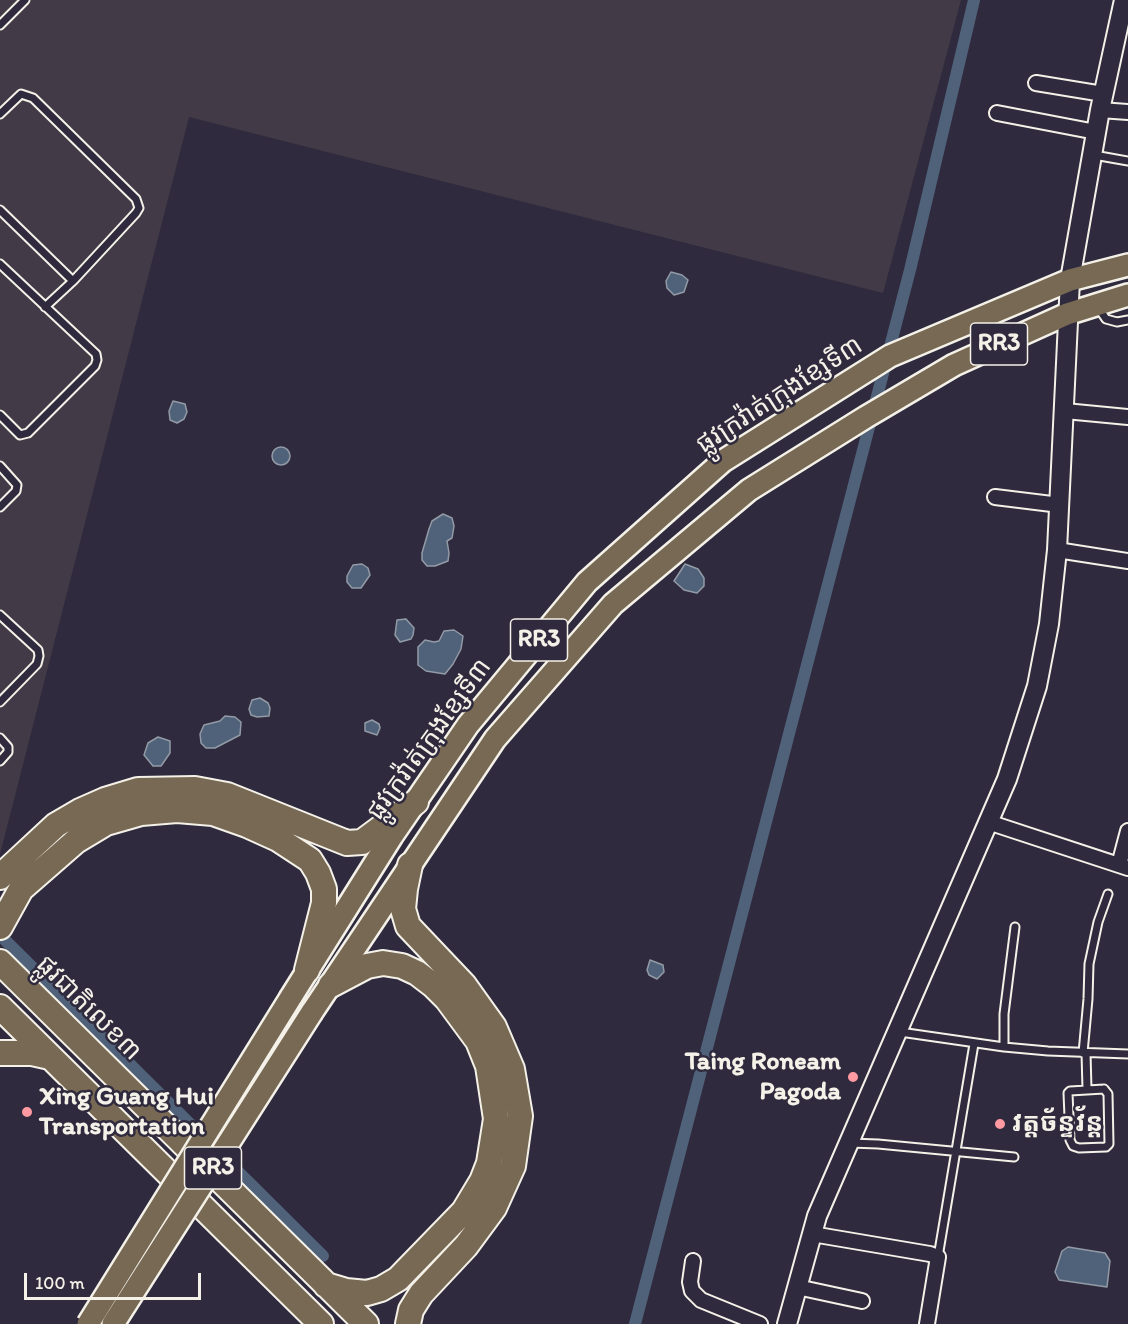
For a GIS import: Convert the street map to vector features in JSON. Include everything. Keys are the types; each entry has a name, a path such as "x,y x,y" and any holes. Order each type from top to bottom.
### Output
{"highway":[{"path":"0,877 56,825 88,807 138,790 195,789 227,795 347,843 362,842 416,802"},
{"path":"0,927 21,889 76,841 106,823 141,813 177,810 213,813 278,839 310,860 318,873 324,889 324,903 307,970"},
{"path":"408,1324 411,1310 421,1294 466,1246 494,1208 513,1166 520,1116 512,1069 494,1027 464,985 408,926 403,909 410,866"},
{"name":"ផ្លូវជាតិលេខ៣","path":"0,961 366,1324"},
{"path":"326,1285 346,1291 367,1293 381,1289 398,1279 464,1211 486,1172 493,1145 496,1119 488,1066 478,1041 447,999 434,986 417,973 402,966 383,963 367,966 331,985"},
{"path":"0,1007 321,1324"},
{"path":"0,1053 32,1053 50,1057"}],"main road":[{"path":"787,1324 817,1216 1007,779 1036,686 1049,624 1057,550 1070,280 1101,102 1124,0"},
{"name":"ផ្លូវក្រវ៉ាត់ក្រុងខ្សែទី៣","path":"88,1324 307,970 416,802 468,725 587,582 723,461 882,361 1070,280 1128,265"},
{"name":"ផ្លូវក្រវ៉ាត់ក្រុងខ្សែទី៣","path":"113,1324 312,1012 495,740 613,604 749,489 872,413 954,365 1067,314 1128,295"}],"street":[{"path":"1036,83 1128,112"},
{"path":"997,113 1096,132"},
{"path":"1065,411 1128,417"},
{"path":"994,497 1060,505"},
{"path":"1057,550 1128,561"},
{"path":"988,822 1123,866 1128,831"},
{"path":"812,1234 938,1257 927,1324"},
{"path":"693,1261 690,1282 692,1291 701,1300 760,1324"},
{"path":"797,1287 862,1301"}],"lane":[{"path":"0,25 25,0"},
{"path":"0,114 21,94 33,98 136,199 139,208 73,281 45,307"},
{"path":"1092,154 1128,160"},
{"path":"0,210 73,281"},
{"path":"0,264 96,354 98,360 95,366 28,433 20,435 0,416"},
{"path":"1096,304 1106,319 1117,322 1128,320"},
{"path":"0,466 17,484 16,491 0,507"},
{"path":"0,615 38,650 39,656 37,664 0,702"},
{"path":"0,738 8,747 8,752 0,760"},
{"path":"1087,1089 1084,1053 1089,964 1098,922 1108,894"},
{"path":"1004,1047 1004,1014 1015,927"},
{"path":"897,1032 1004,1047 1128,1054"},
{"path":"938,1257 974,1044"},
{"path":"1087,1089 1104,1089 1108,1094 1110,1140 1106,1147 1078,1149 1070,1140 1068,1093 1087,1089"},
{"path":"847,1143 957,1150 1014,1157"}],"shaded area":[{"path":"0,0 961,0 883,293 189,117 0,854"}],"water":[{"path":"671,272 682,275 688,280 684,292 674,295 667,288 666,281"},
{"path":"173,401 185,404 187,412 184,419 177,423 170,420 169,411"},
{"path":"281,447 287,450 290,456 287,462 281,465 275,462 272,456 275,450"},
{"path":"443,514 452,518 454,526 452,538 447,541 448,561 435,566 427,566 422,560 422,553 429,529 432,521"},
{"path":"362,564 368,568 370,575 361,588 352,588 347,582 347,576 353,565"},
{"path":"685,564 698,569 704,578 704,586 697,593 684,590 674,581"},
{"path":"406,619 414,628 413,635 411,639 400,642 395,635 397,620"},
{"path":"454,630 463,636 461,649 445,674 426,671 418,665 418,647 425,640 439,641 444,631"},
{"path":"260,698 268,703 269,716 251,715 249,709 252,700"},
{"path":"225,716 235,717 241,722 240,735 215,748 206,748 201,743 200,734 204,725 220,721"},
{"path":"372,720 379,724 377,735 365,731 365,723"},
{"path":"158,737 170,741 170,753 161,766 153,766 144,755 148,743"},
{"path":"650,960 663,965 664,972 657,979 649,975 647,970"},
{"path":"1068,1247 1105,1253 1110,1261 1107,1287 1059,1280 1055,1272 1062,1251"}],"waterway":[{"path":"635,1324 910,270 974,0"},
{"path":"5,940 323,1256"}],"place":[{"name":"Taing Roneam Pagoda","path":"853,1077"},
{"name":"Xing Guang Hui Transportation","path":"27,1112"},
{"name":"វត្តច័ន្ទវ័ន្ត","path":"1000,1124"}]}
